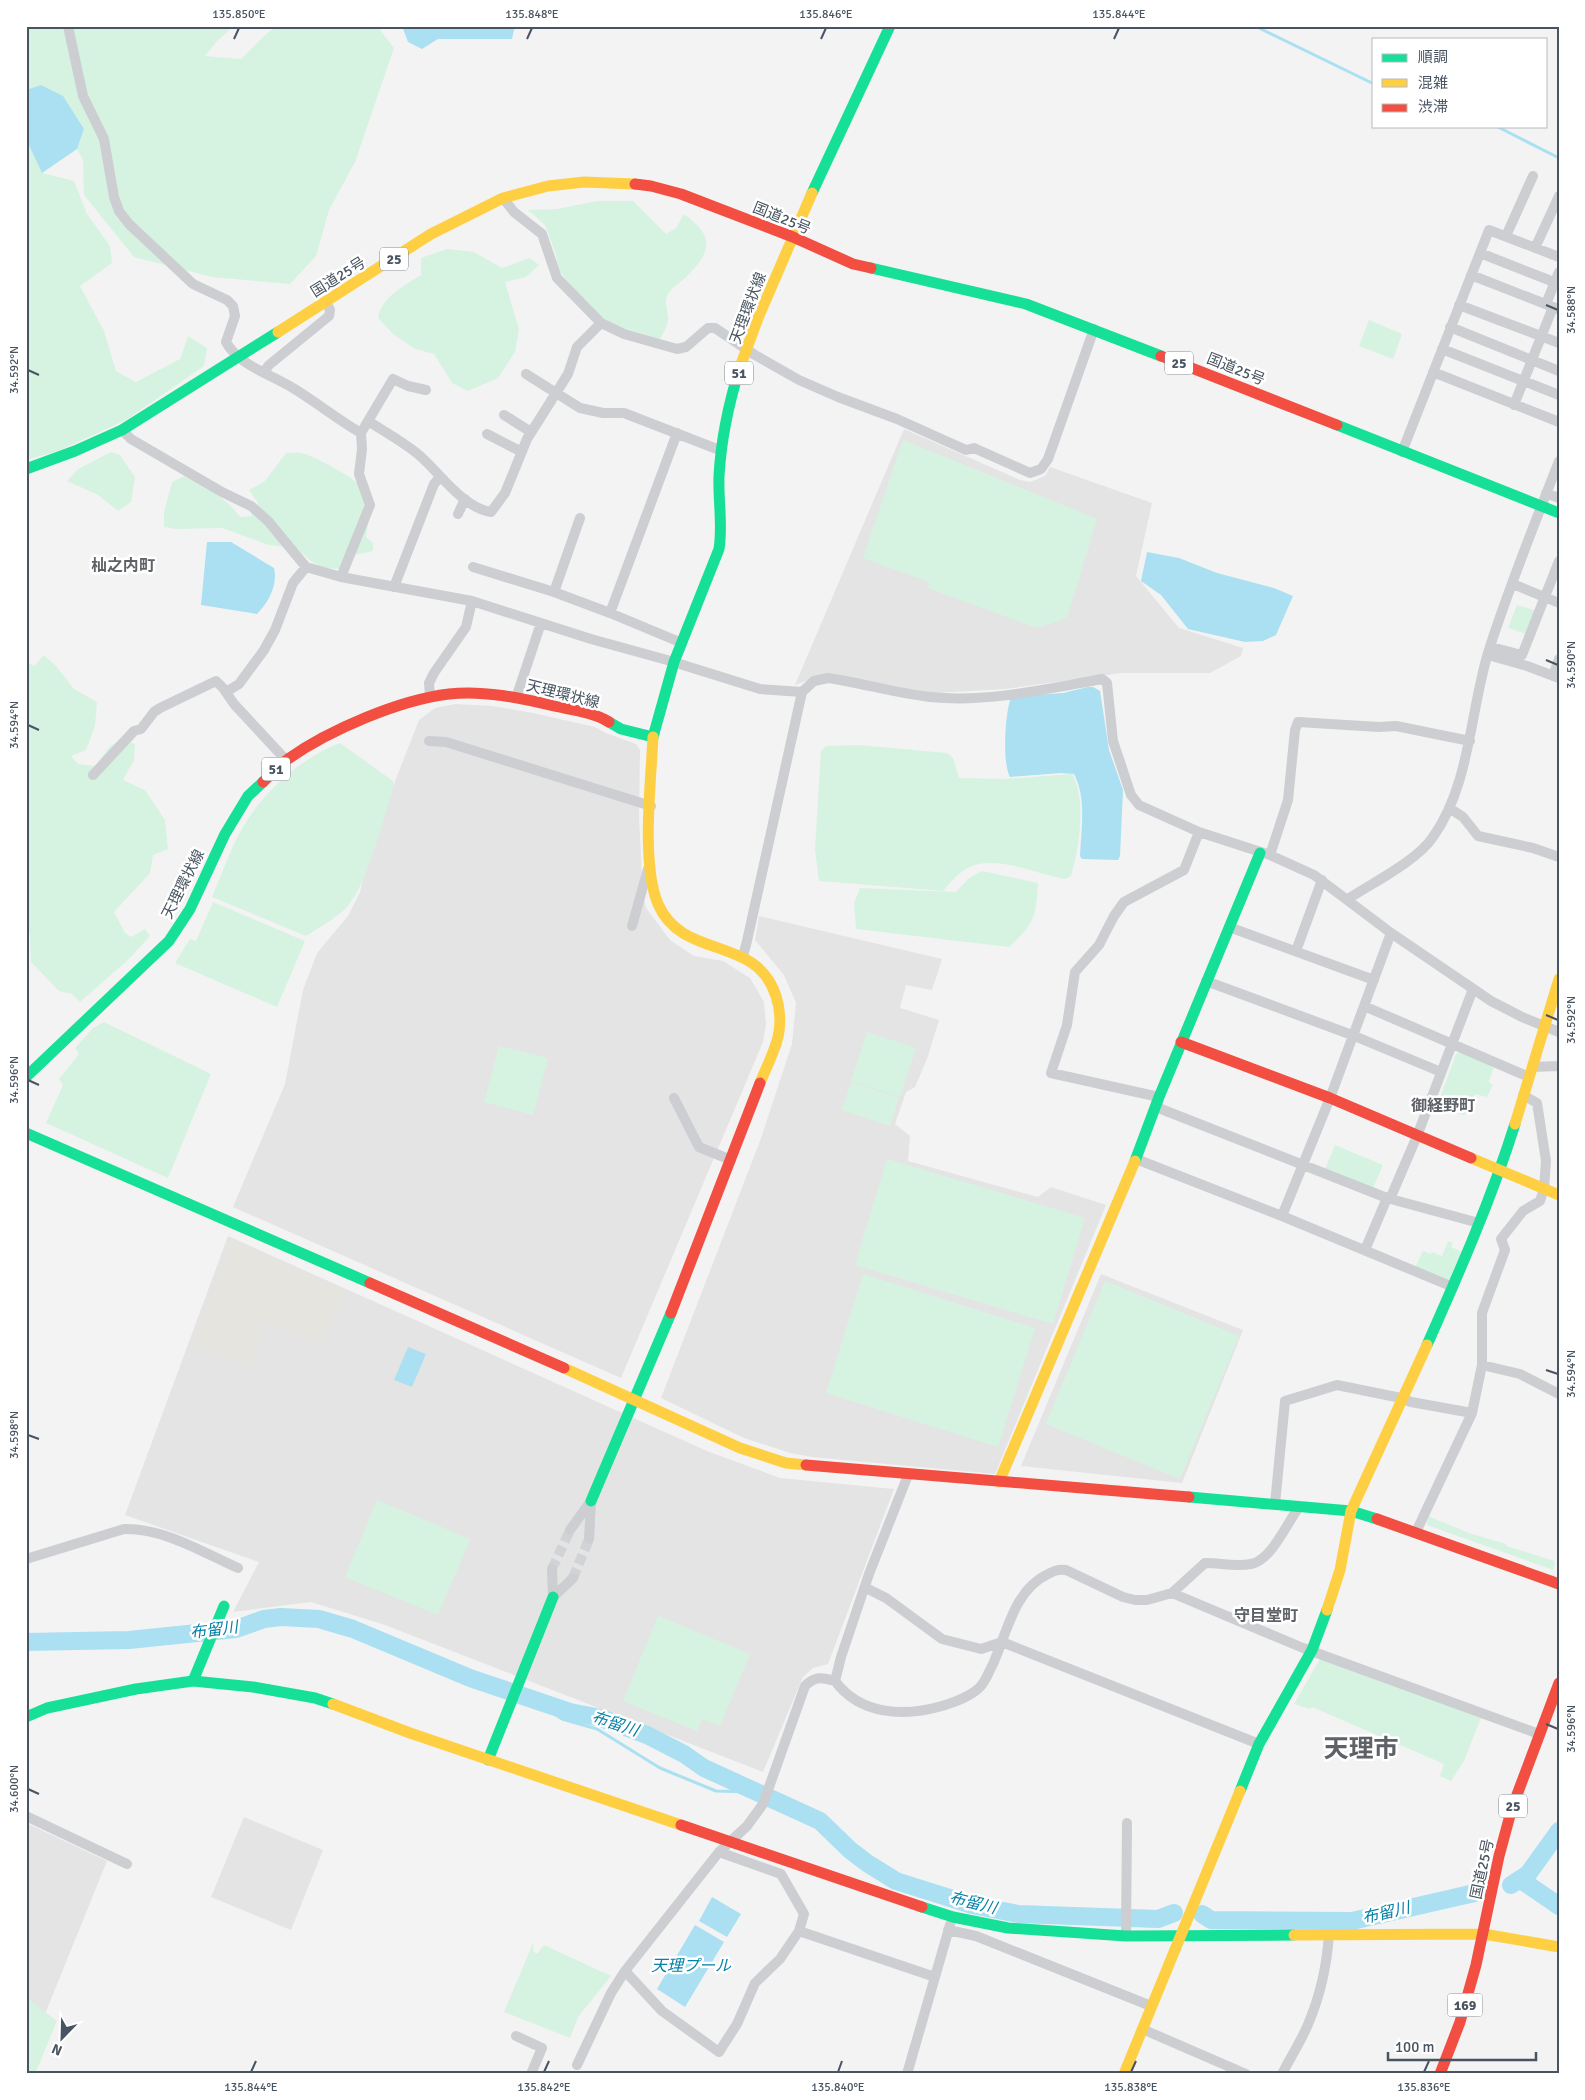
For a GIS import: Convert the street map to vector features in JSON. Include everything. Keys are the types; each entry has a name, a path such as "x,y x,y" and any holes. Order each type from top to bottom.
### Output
{"main road":[{"name":"天理環状線","path":"26,1077 169,941 190,909 236,814 254,790 286,760 313,743 367,718 408,702 430,696 472,692 516,698 597,716 621,729 652,737 674,662 721,538 719,484 722,451 735,387 793,237 890,26"},
{"name":"国道25号","path":"26,469 88,447 122,430 431,234 503,198 548,186 584,182 620,183 651,186 681,194 793,237 853,264 998,296 1094,329 1559,514"},
{"path":"592,1501 666,1326 778,1037 781,1022 779,1003 772,985 762,972 742,956 693,940 679,930 665,916 657,902 652,886 651,861 652,737"},
{"path":"999,1482 1136,1159 1206,981 1229,927 1265,854"},
{"path":"1124,2074 1259,1744 1312,1650 1331,1602 1340,1570 1352,1511 1401,1398 1453,1287 1500,1172 1559,978"},
{"path":"1181,1042 1330,1098 1500,1172 1559,1195"},
{"path":"26,1133 636,1398 740,1448 763,1456 811,1466 1352,1511 1559,1584"},
{"path":"488,1760 553,1597"},
{"path":"193,1681 224,1606"},
{"path":"26,1717 47,1708 136,1689 193,1681 253,1687 315,1698 488,1760 952,1917 1008,1928 1127,1930 1181,1937 1329,1934 1484,1934 1559,1947"},
{"name":"国道25号","path":"1484,1934 1505,1833 1520,1786 1559,1683"},
{"name":"169","path":"1440,2074 1460,2022 1484,1934"}],"street":[{"path":"68,26 83,96 104,139 114,198 119,211 129,224 193,284 227,300 233,306 235,316 226,342 236,357 293,388 340,421 361,433"},
{"path":"1506,236 1533,176"},
{"path":"1534,248 1559,196"},
{"path":"503,198 514,212 542,234 547,244 557,278 601,323 624,334 677,349 686,347 708,328 714,328 799,380 897,419 966,450 974,448 1030,473 1041,469 1048,460 1094,329"},
{"path":"1402,452 1489,230 1559,258"},
{"path":"1480,253 1557,284"},
{"path":"1514,404 1553,307 1559,272"},
{"path":"1471,274 1553,307"},
{"path":"264,372 269,365 329,316 330,310 326,302"},
{"path":"1459,305 1559,344"},
{"path":"368,421 420,456 465,499 491,512 505,493 530,432 568,374 578,347 601,323"},
{"path":"1450,327 1559,371"},
{"path":"1442,349 1559,395"},
{"path":"1433,372 1559,422"},
{"path":"526,374 580,408 603,413 624,413 722,451"},
{"path":"341,577 370,505 359,474 362,449 361,433 393,379 408,386 426,390"},
{"path":"504,415 530,432"},
{"path":"122,430 131,439 222,492 251,506 268,521 306,567 341,577 472,601 591,639 760,689 802,692"},
{"path":"610,613 677,433"},
{"path":"487,434 522,452"},
{"path":"1348,899 1424,849 1434,837 1449,808 1470,741 1489,651 1559,461"},
{"path":"394,587 434,484 440,477"},
{"path":"1546,494 1559,498"},
{"path":"458,514 465,499"},
{"path":"554,592 580,518"},
{"path":"1489,651 1522,655 1559,561"},
{"path":"226,692 239,684 264,650 275,630 292,583 306,567"},
{"path":"473,567 554,592 682,642"},
{"path":"1513,584 1559,603"},
{"path":"430,696 429,683 466,627 472,601"},
{"path":"516,698 541,623"},
{"path":"1489,651 1556,677 1559,659"},
{"path":"742,956 747,941 802,692 814,681 828,678 931,697 982,697 1042,690 1102,679 1107,683 1113,741 1131,795 1139,805 1199,832 1265,854 1322,880 1392,933 1473,989 1506,1009 1559,1032"},
{"path":"93,775 160,708 216,680 238,710 286,760"},
{"path":"1265,854 1288,800 1295,730 1298,722 1379,727 1396,726 1470,741"},
{"path":"430,741 446,742 651,806"},
{"path":"1449,808 1463,817 1478,836 1533,848 1559,858"},
{"path":"1199,832 1184,870 1124,902 1114,916 1099,945 1075,972 1067,1025 1050,1072 1158,1102 1304,1165 1389,1198 1479,1223"},
{"path":"632,926 651,861"},
{"path":"1296,951 1322,880"},
{"path":"1229,927 1374,980"},
{"path":"1282,1216 1304,1165 1392,933"},
{"path":"1206,981 1352,1035 1442,1072"},
{"path":"1365,1250 1417,1136 1473,989"},
{"path":"1364,1006 1452,1044 1530,1072 1559,1066"},
{"path":"1416,1532 1472,1414 1482,1365 1482,1313 1505,1250 1501,1239 1523,1211 1540,1201 1544,1189 1546,1161 1537,1103 1523,1096"},
{"path":"674,1098 699,1147 731,1160"},
{"path":"1136,1159 1282,1216 1453,1287"},
{"path":"1482,1365 1520,1374 1559,1394"},
{"path":"1275,1504 1285,1401 1337,1385 1472,1414"},
{"path":"834,1681 866,1588 869,1574 908,1475"},
{"path":"570,1530 592,1501"},
{"path":"590,1539 592,1501"},
{"path":"577,2064 611,1993 625,1971 719,1852 756,1816 768,1791 805,1686 813,1678 823,1677 834,1681 843,1692 866,1705 904,1714 954,1702 980,1687 987,1676 1015,1609 1024,1593 1042,1577 1059,1569 1066,1570 1123,1597 1147,1600 1172,1593 1204,1563 1240,1565 1260,1562 1273,1548 1299,1506"},
{"path":"26,1559 124,1529 137,1529 164,1535 238,1568"},
{"path":"552,1569 553,1597"},
{"path":"553,1597 574,1578"},
{"path":"866,1588 886,1598 942,1639 981,1649 1002,1642 1259,1744"},
{"path":"1172,1593 1312,1650 1539,1734"},
{"path":"26,1816 127,1864"},
{"path":"1127,1823 1127,1930"},
{"path":"625,1971 662,2011 719,2052 737,2024 755,1983 780,1959 799,1931 804,1914 781,1874 719,1852"},
{"path":"907,2074 952,1917"},
{"path":"948,1930 976,1936 1151,2006"},
{"path":"799,1931 935,1977"},
{"path":"1282,2074 1309,2022 1316,2002 1326,1967 1329,1934"},
{"path":"1142,2029 1246,2074"},
{"path":"516,2036 542,2048 531,2074"}],"shaded area":[{"path":"904,429 1020,480 1030,482 1045,476 1050,467 1152,503 1136,576 1179,628 1243,648 1241,656 1210,673 1121,673 1005,689 935,693 824,674 795,685"},
{"path":"455,704 492,706 533,713 595,727 636,744 640,750 639,815 643,896 646,908 670,940 694,956 723,961 750,978 764,1002 766,1024 763,1042 621,1378 233,1207 285,1084 303,990 317,953 348,916 360,892 374,835 419,720 435,708"},
{"path":"759,916 942,959 932,990 906,985 900,1008 939,1020 927,1059 915,1087 906,1092 895,1124 910,1136 908,1161 1038,1197 1051,1187 1106,1205 995,1474 812,1457 790,1453 744,1438 661,1398 760,1141 792,1044 796,1003 784,975 755,940"},
{"path":"228,1236 707,1451 780,1478 894,1489 828,1664 813,1668 803,1677 763,1772 385,1625 311,1602 233,1612 259,1562 125,1515"},
{"path":"1101,1274 1243,1330 1182,1483 1021,1466"},
{"path":"244,1817 323,1850 291,1930 211,1897"},
{"path":"26,1823 107,1861 26,2061"}],"green space":[{"path":"26,26 234,26 217,41 205,56 241,59 266,34 277,26 377,26 394,48 355,162 329,210 316,256 290,284 212,277 134,257 84,195 83,160 77,149 84,129 41,85 26,90"},
{"path":"26,139 42,173 74,181 87,214 110,246 112,263 80,286 104,331 116,371 136,382 180,359 188,336 207,348 204,366 126,420 58,451 26,460"},
{"path":"597,201 633,201 666,234 676,228 684,214 701,230 705,238 705,253 700,261 668,294 666,305 668,321 660,339 609,324 570,285 559,270 555,252 545,225 528,210 557,209"},
{"path":"447,249 474,252 502,268 530,258 539,265 526,277 505,282 519,329 515,352 498,378 468,391 452,383 434,354 415,349 393,334 378,318 380,310 395,292 421,275 421,258"},
{"path":"1369,320 1402,334 1393,359 1359,346"},
{"path":"903,440 1097,519 1067,618 1037,628 928,588 929,582 863,558"},
{"path":"111,452 120,455 135,477 131,502 118,511 98,495 67,481 78,469"},
{"path":"286,453 305,454 338,470 361,486 369,502 366,537 373,543 373,551 354,555 349,567 334,569 314,563 297,548 269,545 222,528 176,529 164,527 164,512 172,482 184,476 215,493 240,517 251,516 258,503 249,490 265,481"},
{"path":"1517,605 1537,611 1527,634 1508,628"},
{"path":"44,655 56,666 74,689 97,702 95,726 86,750 71,756 78,764 96,766 109,747 122,739 135,744 134,760 123,780 145,790 165,820 168,849 153,855 150,873 114,912 125,933 131,937 145,929 150,936 129,959 80,1002 72,994 59,991 31,962 30,934 26,929 26,661 34,666"},
{"path":"340,743 393,781 394,786 368,867 354,897 347,907 306,936 212,897 238,835 262,801 273,788 298,766"},
{"path":"858,745 947,753 953,758 959,778 1006,779 1072,774 1077,784 1079,796 1080,824 1077,852 1071,876 1065,879 1015,866 989,863 966,869 943,891 819,881 815,849 821,751 826,746"},
{"path":"982,871 1038,883 1035,912 1032,919 1024,932 1009,947 856,929 854,903 860,888 956,892 969,878"},
{"path":"213,902 305,941 277,1007 175,963 190,939 196,941"},
{"path":"104,1022 211,1074 168,1178 46,1123 63,1085 59,1079 79,1054 75,1048 93,1028"},
{"path":"867,1032 916,1048 900,1097 851,1081"},
{"path":"499,1046 548,1058 533,1115 484,1102"},
{"path":"1463,1051 1495,1063 1489,1082 1493,1085 1487,1097 1475,1094 1465,1115 1435,1111 1456,1054"},
{"path":"851,1082 899,1098 890,1126 842,1110"},
{"path":"1335,1145 1383,1165 1373,1188 1325,1169"},
{"path":"887,1159 1085,1218 1053,1324 855,1265"},
{"path":"1448,1241 1453,1243 1451,1247 1465,1253 1451,1285 1414,1270 1423,1251 1442,1256"},
{"path":"863,1274 1035,1328 998,1447 826,1393"},
{"path":"1105,1281 1239,1336 1180,1479 1046,1424"},
{"path":"377,1500 470,1539 438,1615 345,1577"},
{"path":"1428,1516 1469,1533 1555,1561 1553,1570 1427,1525"},
{"path":"658,1616 750,1654 720,1726 702,1719 697,1731 623,1701"},
{"path":"1320,1659 1482,1715 1464,1761 1451,1781 1440,1776 1444,1764 1312,1707 1310,1709 1294,1704"},
{"path":"534,1941 533,1951 537,1954 544,1945 611,1976 578,2017 570,2038 504,2012"},
{"path":"26,1997 57,2021 35,2074 26,2074"}],"sand":[{"path":"232,1240 343,1290 322,1345 265,1322 248,1367 191,1344"}],"water":[{"path":"402,26 515,26 512,39 438,39 422,49 408,42"},
{"path":"41,85 63,96 84,129 77,149 42,173 26,139 26,90"},
{"path":"207,542 231,542 274,568 275,580 272,592 257,614 201,605"},
{"path":"1147,552 1179,558 1217,573 1274,588 1293,596 1276,635 1263,641 1245,642 1188,629 1161,595 1141,581"},
{"path":"1093,687 1100,691 1109,750 1123,790 1120,856 1118,860 1082,859 1080,856 1082,804 1081,794 1074,774 1061,773 1010,777 1006,761 1005,738 1011,697 1063,693"},
{"path":"408,1347 426,1354 412,1387 394,1380"},
{"name":"天理プール","path":"712,1897 741,1914 727,1937 699,1921"},
{"name":"天理プール","path":"695,1925 724,1942 685,2007 657,1989"}],"waterway":[{"path":"1256,26 1263,30"},
{"path":"1265,31 1372,83"},
{"path":"1500,128 1559,158"},
{"name":"布留川","path":"26,1642 129,1640 236,1629 264,1619 281,1617 319,1619 353,1629 470,1678 570,1712 601,1718 647,1735 684,1754 704,1768 820,1821 850,1850 896,1881 972,1905 1018,1914 1158,1919 1174,1913"},
{"path":"533,1699 562,1719 597,1729 660,1768 716,1791 754,1792"},
{"name":"布留川","path":"1511,1885 1528,1874 1559,1831"},
{"path":"1521,1880 1559,1906"},
{"name":"布留川","path":"1202,1914 1211,1920 1352,1921 1479,1892"}],"tunnel":[{"path":"552,1569 570,1530"},
{"path":"573,1578 589,1539"}],"traffic: fast":[{"path":"812,193 890,26"},
{"path":"871,268 1026,304 1161,356"},
{"path":"26,469 75,451 122,430 278,332"},
{"path":"609,722 621,729 653,737 674,662 719,549 721,531 719,476 722,449 729,407 740,367"},
{"path":"1337,425 1559,513"},
{"path":"26,1077 169,941 190,909 225,834 248,796 263,782"},
{"path":"1135,1161 1159,1097 1260,853"},
{"path":"1427,1345 1485,1208 1515,1124"},
{"path":"26,1133 370,1283"},
{"path":"591,1501 671,1313"},
{"path":"1189,1497 1351,1511 1377,1519"},
{"path":"488,1760 553,1597"},
{"path":"193,1681 224,1606"},
{"path":"1240,1791 1259,1744 1312,1650 1327,1610"},
{"path":"26,1717 47,1708 136,1689 193,1681 253,1687 315,1698 333,1704"},
{"path":"922,1907 953,1917 1008,1928 1126,1936 1294,1935"}],"traffic: slow":[{"path":"278,332 431,234 503,198 548,186 584,182 635,184"},
{"path":"740,367 758,318 812,193"},
{"path":"653,737 648,845 653,887 658,904 669,922 684,934 753,963 766,977 776,996 780,1027 774,1049 760,1083"},
{"path":"1515,1124 1559,979"},
{"path":"1471,1158 1559,1195"},
{"path":"999,1482 1135,1161"},
{"path":"1327,1610 1340,1570 1351,1511 1427,1345"},
{"path":"564,1368 740,1448 786,1463 806,1465"},
{"path":"333,1704 410,1733 681,1825"},
{"path":"1124,2074 1240,1791"},
{"path":"1294,1935 1484,1934"},
{"path":"1484,1934 1559,1947"}],"traffic: jam":[{"path":"635,184 681,194 793,237 853,264 871,268"},
{"path":"1161,356 1337,425"},
{"path":"263,782 285,761 323,737 365,718 429,697 462,693 502,696 582,712 609,722"},
{"path":"1181,1042 1330,1098 1471,1158"},
{"path":"671,1313 760,1083"},
{"path":"370,1283 564,1368"},
{"path":"806,1465 1189,1497"},
{"path":"1377,1519 1559,1584"},
{"path":"1440,2074 1460,2022 1476,1965 1499,1856 1512,1808 1559,1683"},
{"path":"681,1825 922,1907"}],"district":[{"name":"杣之内町","path":"123,566"},
{"name":"御経野町","path":"1443,1106"},
{"name":"守目堂町","path":"1266,1616"},
{"name":"天理市","path":"1361,1748"}]}
